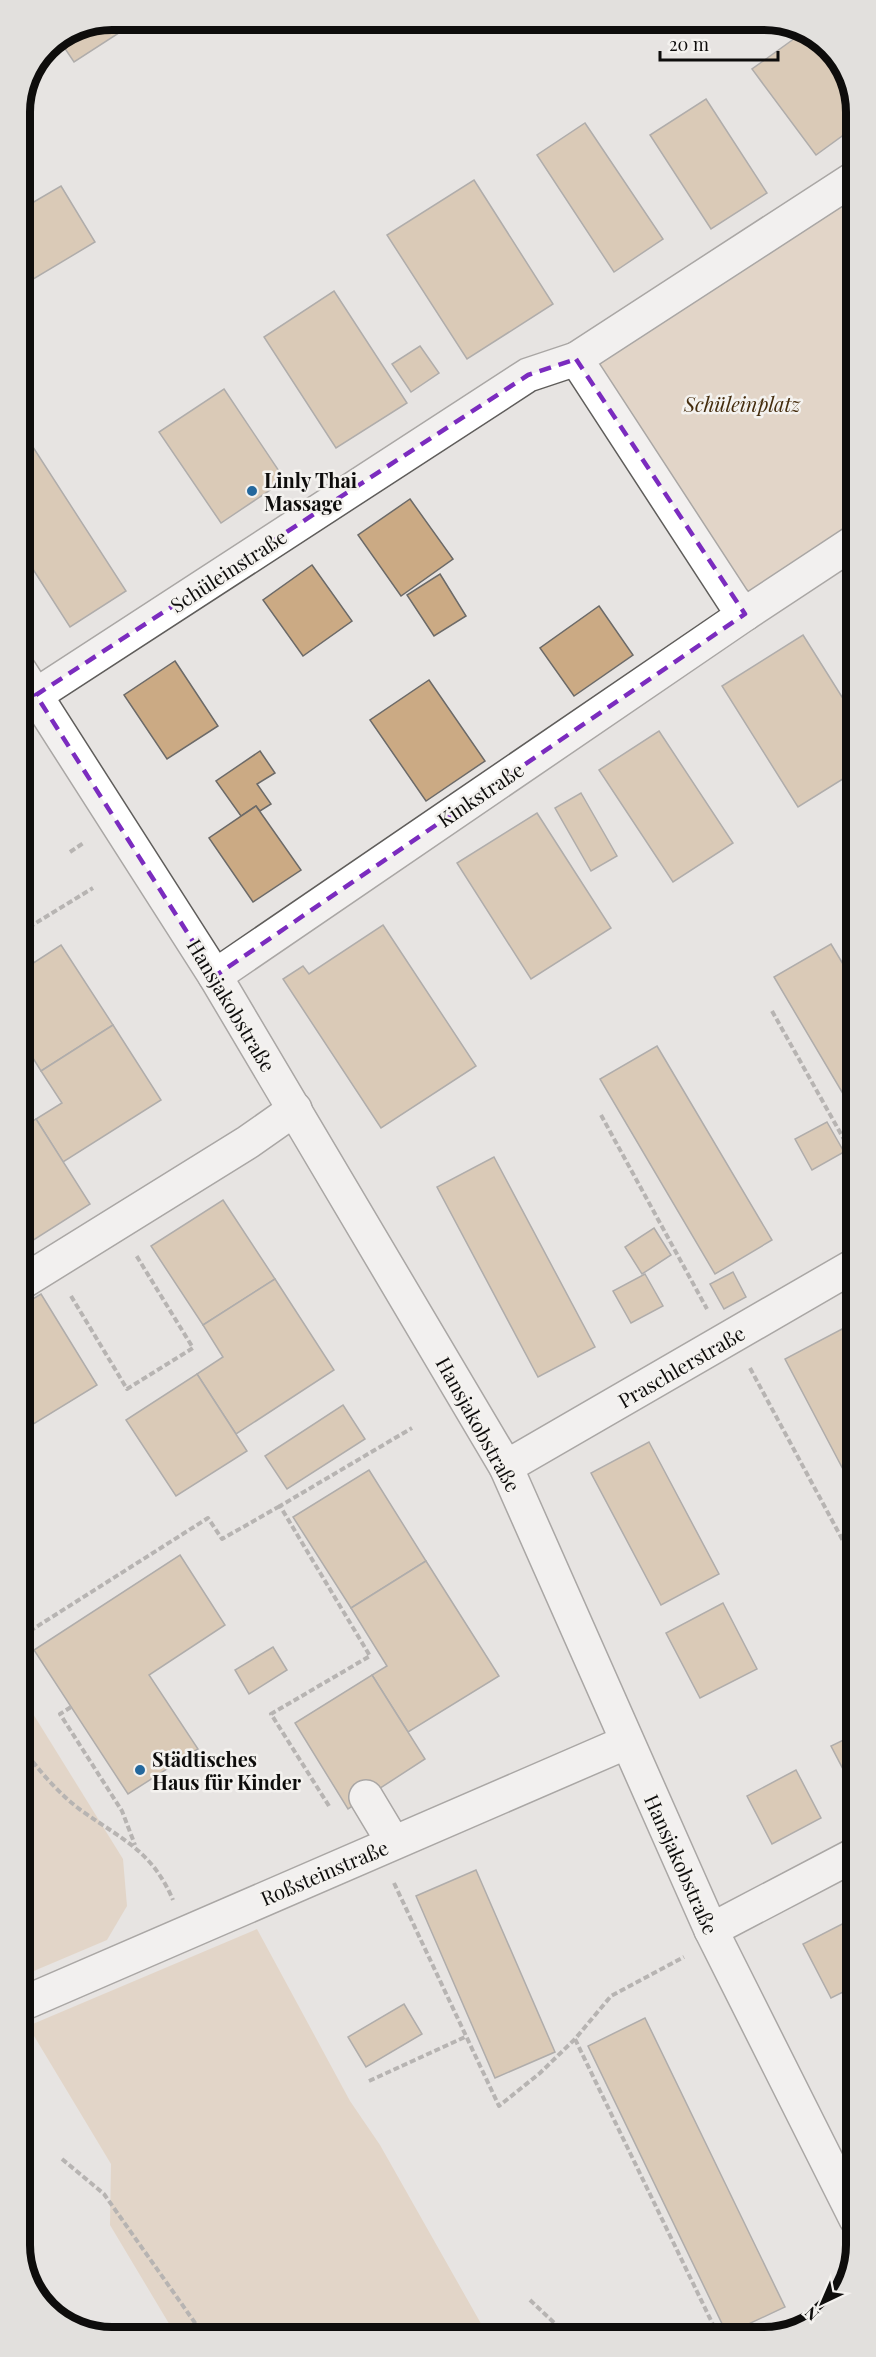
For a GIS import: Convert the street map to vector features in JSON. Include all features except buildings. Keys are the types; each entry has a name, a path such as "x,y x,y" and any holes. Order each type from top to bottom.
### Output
{"street":[{"path":"846,184 576,359 733,600 745,614 846,547"},
{"name":"Schüleinstraße","path":"30,682 528,375 576,359"},
{"name":"Kinkstraße","path":"215,976 745,614"},
{"name":"Hansjakobstraße","path":"30,686 215,976 506,1467 714,1936 846,2199"},
{"path":"30,1277 248,1143 295,1109"},
{"name":"Praschlerstraße","path":"506,1467 846,1270"},
{"name":"Roßsteinstraße","path":"30,2000 627,1742"},
{"path":"366,1797 393,1842"},
{"path":"714,1936 846,1860"}],"path":[{"path":"30,926 93,888"},
{"path":"772,1011 846,1143"},
{"path":"601,1116 846,1547"},
{"path":"52,1264 127,1389 193,1348 117,1223"},
{"path":"30,1631 208,1518 222,1539 412,1428"},
{"path":"280,1506 370,1656 272,1714 332,1810"},
{"path":"71,1707 60,1714 122,1811 135,1846"},
{"path":"30,1758 80,1810 135,1846 165,1881 187,1931"},
{"path":"391,1876 499,2106 540,2073 575,2040 611,1996 714,1936"},
{"path":"369,2081 465,2037"},
{"path":"575,2040 714,2327"},
{"path":"62,2159 104,2194 198,2327"},
{"path":"530,2300 559,2327"}],"highlighted area":[{"path":"576,359 745,614 215,976 36,695 528,375"}],"green space":[{"name":"Schüleinplatz","path":"846,202 846,537 737,607 586,369"},
{"path":"30,1709 123,1859 127,1906 107,1940 30,1973"},
{"path":"257,1929 350,2101 380,2145 483,2327 171,2327 110,2225 111,2164 30,2029 30,2025"}],"place":[{"name":"Linly Thai Massage","path":"252,491"},
{"name":"Städtisches Haus für Kinder","path":"140,1770"}]}
